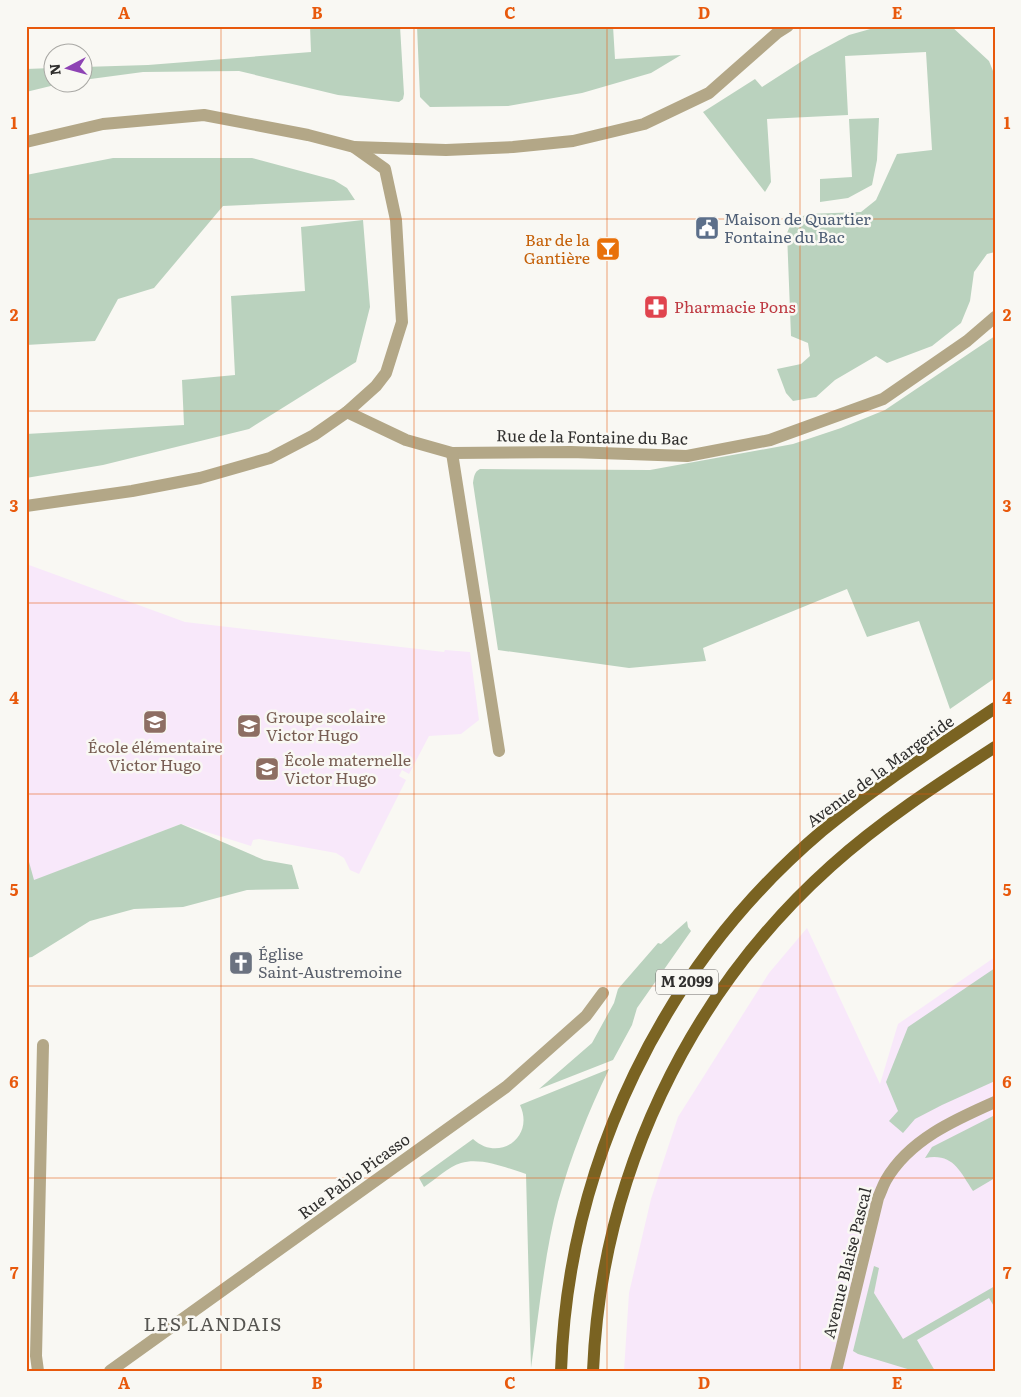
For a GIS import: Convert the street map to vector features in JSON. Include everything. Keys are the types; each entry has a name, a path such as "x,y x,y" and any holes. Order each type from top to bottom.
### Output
{"main road":[{"name":"Avenue de la Margeride","path":"561,1371 567,1296 575,1247 586,1199 601,1152 618,1106 640,1061 690,977 752,900 786,864 822,832 900,772 995,708"},
{"name":"M 2099","path":"593,1371 599,1297 608,1247 620,1199 654,1106 702,1018 730,977 761,938 830,867 868,835 995,747"}],"street":[{"path":"26,142 103,124 204,115 308,135 354,147 446,150 513,147 573,141 644,124 709,93 777,32 788,26"},
{"path":"26,506 132,491 200,478 270,458 314,435 347,412 376,386 386,373 402,322 396,220 385,169 354,147"},
{"name":"Rue de la Fontaine du Bac","path":"347,412 406,440 452,453 570,452 687,456 770,440 883,399 967,341 995,317"},
{"path":"452,453 499,751"},
{"name":"Rue Pablo Picasso","path":"110,1371 506,1087 586,1016 604,993"},
{"path":"38,1371 36,1356 43,1045"},
{"name":"Avenue Blaise Pascal","path":"836,1371 878,1198 886,1180 911,1149 920,1141 995,1102"}],"shaded area":[{"name":"Groupe scolaire Victor Hugo","path":"29,565 185,622 444,652 445,650 470,652 479,720 461,734 429,736 409,774 402,770 399,776 406,780 359,874 350,870 344,858 336,853 259,839 253,840 251,846 181,824 33,881 26,851 26,580"},
{"path":"807,928 880,1084 898,1024 995,957 995,1371 624,1371 629,1293 651,1199 678,1117 769,973"}],"green space":[{"path":"310,26 400,26 403,99 399,102 338,95 239,71 143,72 92,79 92,67 148,65 311,52"},
{"path":"417,26 613,26 615,59 681,55 651,73 582,93 508,106 430,107 420,97"},
{"path":"881,26 951,26 989,61 995,76 995,252 987,254 974,272 970,301 961,323 932,346 887,363 876,356 835,380 816,397 793,401 786,393 777,369 801,364 810,356 808,343 791,336 787,233 790,226 806,214 861,212 876,200 897,154 932,150 926,52 845,56 848,115 767,119 771,182 765,192 703,112 755,79 762,87 810,56 849,35"},
{"path":"42,68 42,88 26,92 26,69"},
{"path":"879,118 877,160 872,185 848,198 820,202 820,179 852,177 849,119"},
{"path":"113,158 252,158 334,180 347,188 355,200 223,206 154,288 118,299 95,341 26,345 26,175"},
{"path":"363,220 370,307 356,362 249,429 103,465 26,478 26,434 184,425 182,380 235,375 231,296 305,291 301,227"},
{"path":"995,336 995,678 950,709 919,621 867,637 847,589 703,648 706,661 629,668 498,650 473,483 478,470 650,470 793,444 841,428 885,410"},
{"path":"181,824 264,860 292,865 299,889 247,890 183,907 134,909 90,921 32,957 26,958 26,851 34,880"},
{"path":"687,921 691,931 637,1008 632,1025 613,1060 539,1089 592,1043 614,1003 618,989 658,943 661,944"},
{"path":"995,968 995,1081 915,1119 903,1133 889,1121 898,1111 886,1082 908,1027"},
{"path":"609,1069 580,1134 558,1202 545,1264 531,1368 526,1174 477,1161 461,1163 451,1167 424,1187 419,1178 473,1139 483,1146 493,1148 503,1147 512,1143 519,1136 523,1127 520,1105"},
{"path":"995,1115 995,1178 973,1191 959,1170 949,1161 935,1157 925,1158 932,1147"},
{"path":"874,1266 879,1268 874,1293 903,1339 995,1286 995,1308 989,1298 917,1340 935,1371 914,1371 858,1354 853,1351"}],"place":[{"name":"Maison de Quartier Fontaine du Bac","path":"707,228"},
{"name":"Bar de la Gantière","path":"608,249"},
{"name":"Pharmacie Pons","path":"656,307"},
{"name":"École élémentaire Victor Hugo","path":"155,722"},
{"name":"Groupe scolaire Victor Hugo","path":"249,726"},
{"name":"École maternelle Victor Hugo","path":"267,769"},
{"name":"Église Saint-Austremoine","path":"241,963"}],"district":[{"name":"LES LANDAIS","path":"213,1324"}]}
